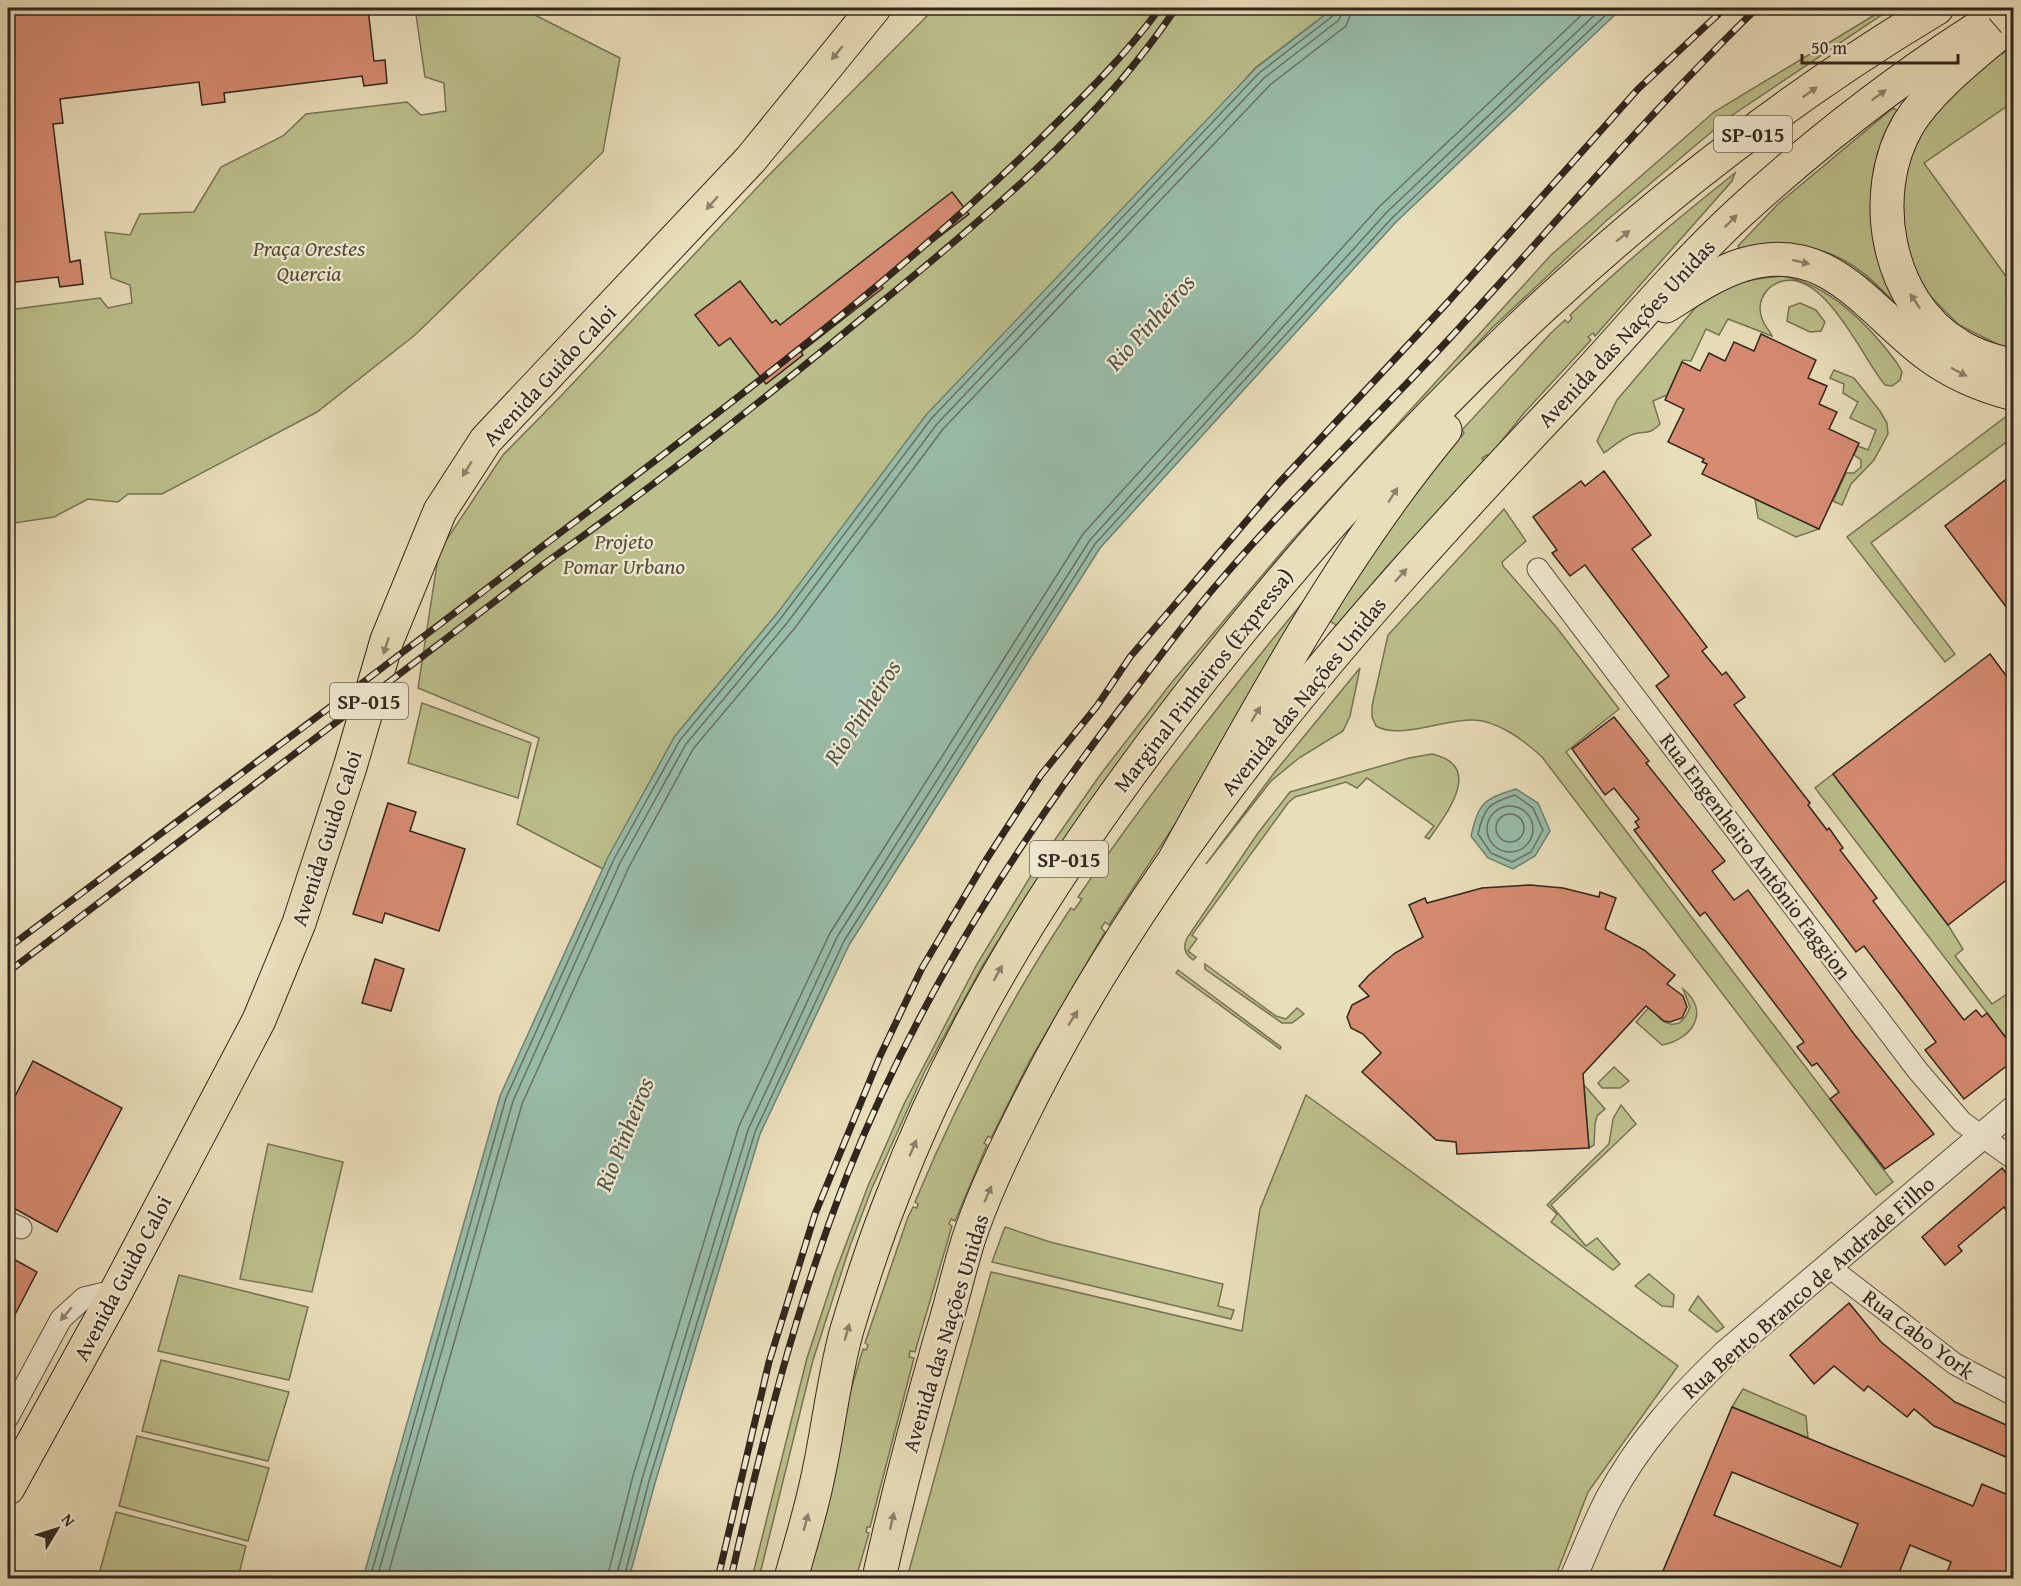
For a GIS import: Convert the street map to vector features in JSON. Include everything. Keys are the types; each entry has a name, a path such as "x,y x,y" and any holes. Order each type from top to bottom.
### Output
{"highway":[{"name":"Avenida Guido Caloi","path":"8,1488 117,1290 271,992 299,923 387,640 440,511 486,440 743,168 874,8"},
{"name":"Marginal Pinheiros (Expressa)","path":"791,1578 817,1483 846,1335 891,1199 944,1077 999,972 1038,904 1105,805 1268,595 1378,471 1577,273 1694,178 1806,94 1937,8"},
{"name":"Avenida das Nações Unidas","path":"879,1578 930,1371 973,1228 1015,1130 1068,1026 1176,856 1353,630 1413,562 1580,383 1617,339 1738,214 1857,111 1946,47 2010,8"},
{"path":"2013,22 1928,99 1910,122 1896,149 1887,189 1886,222 1895,261 1913,299 1935,326 1957,345 1982,357 2013,366"},
{"path":"1617,339 1707,280 1751,263 1770,259 1797,260 1826,270 1854,288 1929,356 1971,379 2013,394"},
{"path":"1176,856 1267,697 1401,484 1577,273"}],"main road":[{"path":"2002,8 2013,22"}],"street":[{"name":"Rua Engenheiro Antônio Faggion","path":"1538,569 1918,1071 1962,1122 2013,1159"},
{"name":"Rua Bento Branco de Andrade Filho","path":"1573,1578 1608,1500 1655,1427 1690,1387 1725,1354 2013,1109"},
{"name":"Rua Cabo York","path":"1828,1266 1955,1364 2013,1395"},
{"path":"8,1417 61,1318 84,1298 117,1290"}],"green space":[{"name":"Praça Orestes Quercia","path":"415,8 521,8 620,58 603,152 415,335 317,412 162,494 128,494 118,502 88,499 54,517 8,524 8,310 100,298 108,308 132,303 130,285 111,278 105,232 130,235 140,214 194,212 221,167 283,136 306,114 407,102 421,115 446,111 444,83 425,77"},
{"name":"Projeto Pomar Urbano","path":"935,8 1334,8 1255,68 776,615 675,736 603,869 517,824 539,738 418,688 439,551 503,455 768,176"},
{"path":"1886,8 1892,8 1728,118 1606,221 1491,329 1402,426 1093,798 1030,890 983,965 925,1071 872,1188 850,1246 813,1360 759,1578 752,1578 807,1358 835,1273 868,1186 904,1104 977,964 1038,864 1100,775 1172,682 1286,547 1551,255 1714,112"},
{"path":"2013,47 2013,102 1924,163 2013,286 2013,352 1959,325 1928,294 1906,253 1901,178 1937,102 1971,72"},
{"path":"1893,108 1898,111 1884,142 1922,334 1883,291 1845,261 1824,251 1800,246 1772,245 1740,249 1738,246 1778,204"},
{"path":"1735,173 1732,181 1595,336 1593,333 1588,337 1591,340 1524,413 1489,457 1487,455 1482,458 1485,462 1385,569 1337,626 1329,620 1372,550 1458,435 1461,437 1464,433 1462,430 1551,333 1565,320 1568,323 1572,318 1570,315 1590,296"},
{"path":"1782,276 1816,288 1832,297 1861,321 1897,363 1902,372 1900,380 1892,386 1885,385 1840,317 1826,300 1810,287 1794,281 1777,283 1764,294 1760,304 1763,321 1772,336 1728,319 1719,335 1706,329 1691,361 1683,360 1667,395 1653,401 1660,424 1650,431 1626,437 1604,453 1597,441 1617,400 1696,307 1714,293 1736,284"},
{"path":"1800,303 1816,310 1825,322 1821,331 1810,332 1787,321 1789,307"},
{"path":"1834,370 1854,378 1880,411 1887,423 1888,434 1874,460 1851,484 1842,505 1833,501 1846,473 1854,473 1861,467 1861,460 1854,455 1858,446 1868,450 1876,430 1850,418 1858,402 1843,393 1844,384 1830,378"},
{"path":"2008,415 2013,416 2013,437 1871,543 1955,654 1945,662 1847,537"},
{"path":"1755,499 1819,529 1796,537 1758,518"},
{"path":"1504,509 1526,541 1502,562 1503,566 1557,628 1619,709 1566,752 1893,1182 1876,1195 1542,757 1510,732 1482,721 1461,721 1397,731 1376,726 1372,717 1372,706 1388,635"},
{"path":"1308,596 1230,740 1109,925 1105,922 1101,928 1105,932 1029,1062 991,1138 988,1136 984,1143 987,1145 955,1221 951,1219 949,1224 952,1226 915,1352 910,1351 909,1357 914,1358 870,1527 867,1527 866,1532 869,1533 856,1578 800,1578 818,1501 863,1349 866,1350 868,1345 865,1343 908,1217 913,1207 917,1208 918,1204 915,1202 986,1051 1048,943 1071,908 1074,910 1082,899 1078,897 1105,858 1190,744"},
{"path":"1360,668 1350,716 1343,731 1299,758 1271,781 1206,864 1274,773"},
{"path":"422,703 531,743 518,798 408,763"},
{"path":"1432,754 1448,760 1456,769 1459,780 1457,792 1451,804 1429,839 1425,837 1434,826 1367,778 1357,788 1346,782 1295,797 1288,803 1192,935 1197,939 1188,951 1196,957 1193,960 1188,955 1185,947 1187,938 1258,833 1290,792 1409,758"},
{"path":"1833,774 1948,925 1963,949 1955,956 1992,1004 2013,990 2013,1047 1815,788"},
{"path":"1205,964 1276,1016 1286,1019 1297,1008 1304,1014 1292,1023 1282,1023 1205,969"},
{"path":"1178,970 1281,1047 1280,1049 1176,973"},
{"path":"1683,989 1696,1006 1697,1015 1694,1023 1682,1037 1662,1045 1636,1022 1651,1005 1659,1018 1665,1022 1676,1024 1681,1021 1690,1007"},
{"path":"1614,1067 1629,1081 1620,1088 1602,1088 1598,1083"},
{"path":"1584,1085 1605,1109 1597,1116 1594,1145 1589,1148"},
{"path":"1306,1095 1678,1366 1588,1492 1555,1578 907,1578 991,1272 1242,1331 1260,1209"},
{"path":"1621,1105 1636,1124 1551,1205 1586,1246 1597,1238 1620,1264 1613,1270 1551,1222 1557,1214 1547,1205 1609,1144 1613,1119"},
{"path":"268,1144 343,1162 312,1292 240,1279"},
{"path":"1005,1227 1050,1242 1223,1284 1218,1306 1234,1310 1231,1319 992,1262"},
{"path":"1649,1274 1674,1295 1673,1307 1662,1306 1635,1286"},
{"path":"179,1275 308,1307 289,1380 158,1351"},
{"path":"1698,1296 1724,1327 1717,1332 1689,1310"},
{"path":"161,1360 289,1392 268,1461 142,1431"},
{"path":"1743,1389 1806,1416 1808,1438 1732,1407"},
{"path":"137,1436 269,1468 248,1541 119,1506"},
{"path":"116,1512 246,1546 238,1578 98,1578"}],"water":[{"name":"Rio Pinheiros","path":"1334,8 1622,8 1396,222 1100,548 849,945 760,1134 655,1483 629,1578 363,1578 500,1096 608,857 675,736 776,615 926,415 1256,68"},
{"path":"1516,789 1538,803 1550,831 1535,856 1513,869 1488,858 1471,836 1477,816 1484,804 1490,799"}],"building":[{"path":"8,8 368,8 374,61 385,60 387,83 364,86 362,76 224,93 225,102 202,105 199,82 60,99 63,123 53,124 70,262 80,260 83,284 60,287 58,277 8,283"},
{"path":"952,192 969,214 879,283 883,288 801,352 803,355 766,384 730,338 719,346 695,315 740,281 772,323 776,320 780,325"},
{"path":"1761,334 1816,360 1808,378 1827,386 1819,404 1837,412 1829,429 1859,443 1819,529 1702,474 1707,464 1702,462 1704,459 1668,442 1684,409 1665,400 1682,362 1700,371 1709,353 1725,361 1734,342 1754,351"},
{"path":"1604,471 1651,535 1632,549 1707,647 1702,651 1722,675 1726,672 1745,697 1734,705 1810,803 1808,805 1827,830 1829,828 1843,848 1840,850 1877,898 1873,901 1964,1020 1976,1010 1982,1017 1987,1013 2013,1047 2013,1061 1964,1099 1925,1050 1936,1042 1904,999 1864,946 1856,952 1656,686 1669,676 1585,565 1570,576 1552,553 1557,550 1533,517 1581,481 1585,486"},
{"path":"2013,474 2013,616 1945,526"},
{"path":"1990,654 2013,685 2013,875 1948,925 1833,774"},
{"path":"1614,717 1649,761 1646,763 1725,861 1712,871 1734,900 1748,890 1854,1034 1934,1134 1885,1169 1830,1099 1839,1092 1817,1063 1812,1066 1797,1047 1804,1042 1705,912 1700,916 1634,830 1639,827 1635,822 1639,819 1614,788 1605,795 1572,749"},
{"path":"388,803 416,812 410,831 465,849 439,931 385,913 382,923 353,914"},
{"path":"1530,885 1563,888 1599,897 1600,892 1616,898 1605,929 1644,950 1675,975 1667,984 1683,996 1687,1007 1682,1018 1670,1022 1664,1021 1646,1006 1583,1074 1589,1148 1457,1154 1456,1142 1436,1140 1362,1072 1381,1053 1363,1034 1351,1028 1347,1017 1352,1005 1369,996 1359,986 1369,975 1395,953 1423,937 1409,905 1425,898 1427,903 1482,888"},
{"path":"375,959 404,969 391,1011 362,1003"},
{"path":"33,1061 122,1108 57,1232 8,1205 8,1110"},
{"path":"2002,1168 2013,1182 2013,1219 2004,1207 1958,1246 1962,1251 1945,1265 1922,1237"},
{"path":"8,1256 37,1272 8,1328"},
{"path":"1849,1303 1881,1342 1955,1402 2013,1428 2013,1460 1934,1426 1914,1409 1907,1417 1868,1386 1864,1391 1834,1366 1814,1384 1790,1355"},
{"path":"1732,1407 1973,1506 1982,1484 2013,1497 2013,1578 1945,1578 1951,1562 1910,1545 1897,1578 1660,1578","holes":["1732,1472 1858,1524 1841,1567 1714,1515"]}],"railway":[{"path":"8,948 579,519 758,382 902,265 1039,140 1118,60 1160,8"},
{"path":"8,972 548,561 674,468 919,272 999,203 1076,130 1112,91 1176,8"},
{"path":"718,1578 769,1362 815,1214 880,1056 922,968 986,860 1041,775 1097,706 1130,657 1279,483 1448,302 1638,89 1725,8"},
{"path":"731,1578 755,1475 796,1323 848,1173 907,1042 977,916 1016,855 1098,737 1219,582 1275,520 1450,338 1639,129 1757,8"}]}
